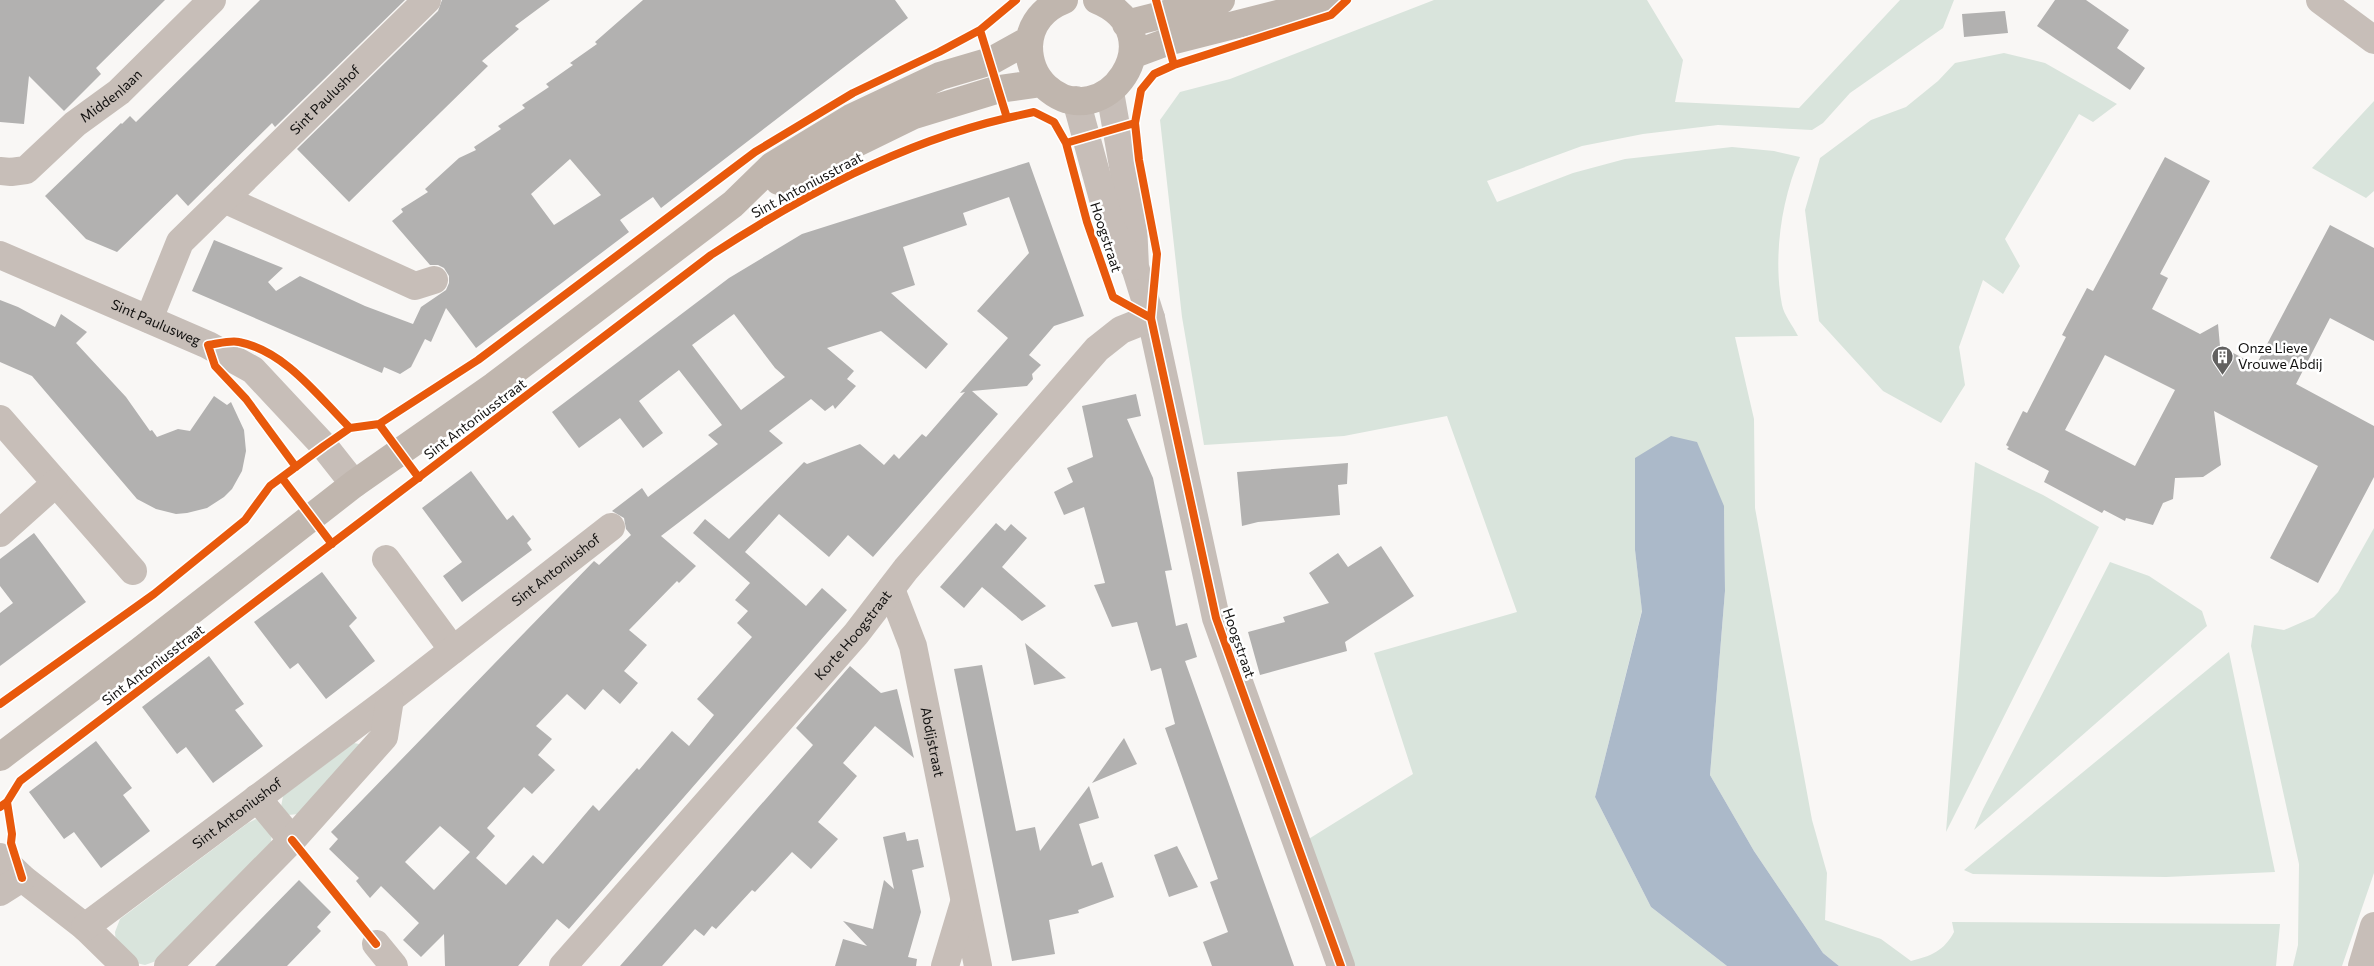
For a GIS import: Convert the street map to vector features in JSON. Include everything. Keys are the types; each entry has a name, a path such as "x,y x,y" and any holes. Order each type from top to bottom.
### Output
{"main road":[{"path":"1057,1 1042,13 1034,26 1030,40 1029,55 1033,70 1042,83 1052,92 1076,100 1094,99 1110,92 1125,76 1132,55 1131,39 1126,24 1108,5 1097,0"},
{"path":"1126,24 1221,0"},
{"path":"1132,55 1176,40 1333,0"},
{"name":"Sint Antoniusstraat","path":"0,757 140,651 354,484 494,386 733,204 772,166 851,118 940,76 991,60 1030,40"},
{"name":"Sint Antoniusstraat","path":"733,204 914,115 999,89 1042,83"}],"street":[{"name":"Middenlaan","path":"0,171 26,170 75,124 119,92 212,0"},
{"name":"Sint Paulushof","path":"149,319 180,242 427,0"},
{"path":"2320,0 2374,40"},
{"name":"Hoogstraat","path":"1110,92 1134,223 1135,267"},
{"name":"Hoogstraat","path":"1076,100 1111,228 1135,267 1151,318 1216,618 1340,966"},
{"path":"224,199 415,286 434,280"},
{"name":"Sint Paulusweg","path":"0,256 208,345 252,370 324,446 354,484"},
{"name":"Korte Hoogstraat","path":"563,966 856,634 891,589 1097,348 1121,330 1151,318"},
{"path":"0,419 133,570"},
{"path":"0,533 56,484"},
{"name":"Sint Antoniushof","path":"85,927 390,699 611,527"},
{"path":"386,559 453,650"},
{"name":"Abdijstraat","path":"891,589 914,646 978,966"},
{"path":"168,966 292,840 384,737 390,699"},
{"path":"257,798 292,840"},
{"path":"0,857 11,885 85,927 125,966"},
{"name":"Abdijstraat","path":"945,966 965,899"},
{"path":"2362,966 2374,926"},
{"path":"376,944 394,966"}],"shaded area":[{"path":"1434,0 1647,0 1683,60 1675,102 1799,108 1900,0 1954,0 1943,28 1850,93 1823,123 1812,130 1718,125 1643,134 1582,146 1487,181 1497,202 1573,173 1625,159 1732,147 1774,151 1800,157 1788,192 1780,230 1778,268 1783,309 1798,336 1735,337 1754,419 1755,508 1812,820 1827,873 1825,920 1881,939 1911,961 1931,955 1946,944 1954,932 1952,922 2280,924 2276,966 1839,966 1823,953 1754,851 1710,775 1725,591 1724,506 1635,550 1642,610 1595,797 1651,907 1727,966 1352,966 1307,840 1413,774 1374,653 1517,612 1447,416 1344,436 1204,445 1182,317 1160,120 1180,92 1230,79"},
{"path":"2004,53 2045,63 2117,104 2093,122 2079,114 2005,239 2020,266 2003,294 1983,280 1959,347 1965,385 1941,423 1883,391 1819,321 1805,210 1820,158 1871,120 1906,107 1938,81 1955,63"},
{"path":"2374,101 2374,191 2366,198 2312,168"},
{"path":"1975,462 2043,495 2099,527 1946,832"},
{"path":"2374,528 2374,873 2342,966 2293,966 2298,945 2299,864 2251,646 2254,625 2284,630 2314,617 2338,592"},
{"path":"2110,562 2149,576 2202,611 2207,626 1974,830 1983,809"},
{"path":"2229,652 2275,872 2166,877 1973,874 1964,870"},
{"path":"354,743 359,744 361,751 299,814 288,815 281,807 283,796"},
{"path":"256,819 264,823 271,830 271,842 159,960 145,965 132,962 116,945 115,932 120,919 248,823"}],"water":[{"path":"1671,436 1697,442 1724,506 1725,591 1710,775 1754,851 1823,953 1839,966 1727,966 1651,907 1595,797 1642,611 1635,550 1635,458"}],"building":[{"path":"0,0 165,0 96,68 101,74 64,111 29,76 24,124 0,122"},
{"path":"260,0 405,0 275,127 272,123 188,206 177,194 117,252 86,239 45,196 121,123 130,116 136,122"},
{"path":"442,0 550,0 515,26 519,29 482,61 488,66 349,202 297,149 438,11"},
{"path":"643,0 895,0 908,18 661,208 653,197 620,220 629,232 476,348 446,308 431,342 425,339 411,367 400,374 384,367 382,373 192,291 214,240 283,268 268,282 276,291 300,276 365,306 413,324 421,307 446,290 449,276 444,268 438,265 430,265 392,221 403,212 401,209 428,192 425,189 459,158 476,150 474,147 501,129 498,126 525,108 522,105 549,87 546,84 573,65 570,63 597,44 595,42","holes":["570,159 601,195 554,225 531,194"]},
{"path":"2055,0 2086,0 2129,30 2117,48 2145,68 2130,90 2037,26"},
{"path":"2005,11 2008,33 1964,37 1962,14"},
{"name":"Onze Lieve Vrouwe Abdij","path":"2165,157 2210,181 2160,274 2168,278 2152,309 2200,334 2218,324 2220,346 2256,365 2330,225 2374,248 2374,341 2330,318 2296,384 2374,426 2374,477 2318,583 2270,558 2318,466 2214,411 2221,465 2203,477 2175,478 2173,499 2163,503 2153,525 2126,518 2125,521 2104,510 2102,513 2044,482 2049,471 2007,449 2009,447 2006,445 2023,411 2027,413 2066,337 2062,335 2087,288 2093,291","holes":["2105,355 2175,390 2135,466 2065,430"]},
{"path":"1029,162 1084,316 1054,326 1029,355 1041,365 1032,374 1033,379 1027,386 972,391 998,414 873,557 848,535 829,557 779,514 745,552 806,606 822,588 847,610 569,929 557,919 518,966 445,966 444,934 421,957 403,940 419,923 381,886 370,898 356,881 359,878 329,849 338,839 331,832 594,561 599,565 631,535 626,529 624,518 612,511 642,488 648,497 718,444 708,435 722,425 679,370 639,401 663,433 643,448 620,418 579,448 552,412 729,278 802,234","holes":["1009,197 1029,253 977,311 1008,338 960,393 965,392 926,437 922,434 899,459 894,454 884,465 860,444 807,464 804,462 729,539 705,519 693,533 750,583 735,600 748,611 737,623 752,637 697,699 714,715 689,746 672,731 639,770 637,768 599,811 593,805 543,864 533,855 506,885 476,858 495,836 487,828 524,787 532,794 555,770 538,755 552,739 536,726 567,694 585,710 603,689 620,704 638,683 624,671 647,645 629,630 677,581 679,583 696,566 661,536 783,443 769,431 811,399 825,411 833,405 835,409 856,386 847,379 854,371 827,348 881,331 926,369 948,344 891,293 915,285 903,247 967,225 963,213","734,314 775,368 785,377 741,410 692,345","440,826 470,852 434,890 405,862"]},
{"path":"0,300 18,307 55,327 61,314 87,332 76,343 126,397 150,431 152,430 157,437 178,429 190,431 214,396 227,405 231,402 244,430 246,451 242,471 232,489 224,497 207,508 187,513 176,514 156,509 137,499 32,376 0,362"},
{"path":"1136,394 1141,416 1127,419 1153,478 1172,570 1165,571 1176,626 1187,623 1197,657 1185,661 1294,966 1212,966 1203,942 1228,932 1210,882 1218,879 1165,728 1175,724 1161,668 1151,671 1137,622 1112,627 1094,585 1105,583 1084,507 1064,515 1054,492 1073,482 1067,468 1093,457 1082,406"},
{"path":"1348,463 1347,484 1338,485 1340,515 1258,522 1242,526 1237,472"},
{"path":"471,471 507,520 513,515 531,539 527,543 532,550 462,602 443,576 462,562 422,508"},
{"path":"996,523 1005,531 1011,524 1027,538 1002,567 1046,606 1022,621 982,587 964,608 940,587"},
{"path":"34,533 86,602 0,666 0,613 13,603 0,586 0,559"},
{"path":"1381,546 1414,596 1345,642 1347,651 1260,675 1248,632 1285,622 1283,617 1329,603 1309,573 1338,553 1348,567"},
{"path":"322,572 357,618 349,626 375,661 326,699 298,663 290,669 254,622"},
{"path":"1025,643 1066,678 1034,685"},
{"path":"209,656 244,704 235,710 263,746 213,783 186,747 177,754 142,707"},
{"path":"982,665 1016,831 1035,827 1040,851 1089,786 1099,818 1079,824 1092,866 1102,862 1114,897 1078,910 1079,913 1049,920 1055,954 1012,961 954,669"},
{"path":"850,666 881,693 897,689 914,758 875,726 843,763 857,776 818,822 838,839 811,869 792,852 755,892 752,890 716,929 712,926 704,936 695,929 662,966 620,966 813,745 796,728"},
{"path":"1124,738 1137,764 1092,783"},
{"path":"96,741 132,788 123,795 150,831 101,868 74,832 64,839 29,792"},
{"path":"905,832 907,841 918,839 924,867 912,870 921,912 908,957 917,959 916,966 835,966 843,939 867,946 843,921 873,929 884,880 894,889 883,837"},
{"path":"1177,846 1198,887 1169,897 1154,855"},
{"path":"299,880 331,912 317,927 321,931 287,966 215,966"}],"cycle path":[{"path":"1016,0 980,30 1007,118 1034,112 1054,122 1066,143 1087,222 1113,297 1151,318"},
{"path":"1156,0 1174,65"},
{"path":"1341,966 1216,618 1151,318 1157,254 1139,160 1135,123 1141,90 1154,74 1174,65 1331,15 1347,0"},
{"path":"0,704 154,594 245,520 270,486 350,428 379,424 478,360 755,152 853,93 980,30"},
{"path":"0,807 7,802 20,781 711,255 816,192 853,174 928,142 1007,118"},
{"path":"1066,143 1135,123"},
{"path":"296,467 246,399 215,366 208,345 239,342 256,347 271,355 300,376 350,428"},
{"path":"379,424 419,478"},
{"path":"282,478 332,544"},
{"path":"7,802 12,834 11,843 22,878"},
{"path":"292,840 376,944"}],"place":[{"name":"Onze Lieve Vrouwe Abdij","path":"2222,375"}]}
